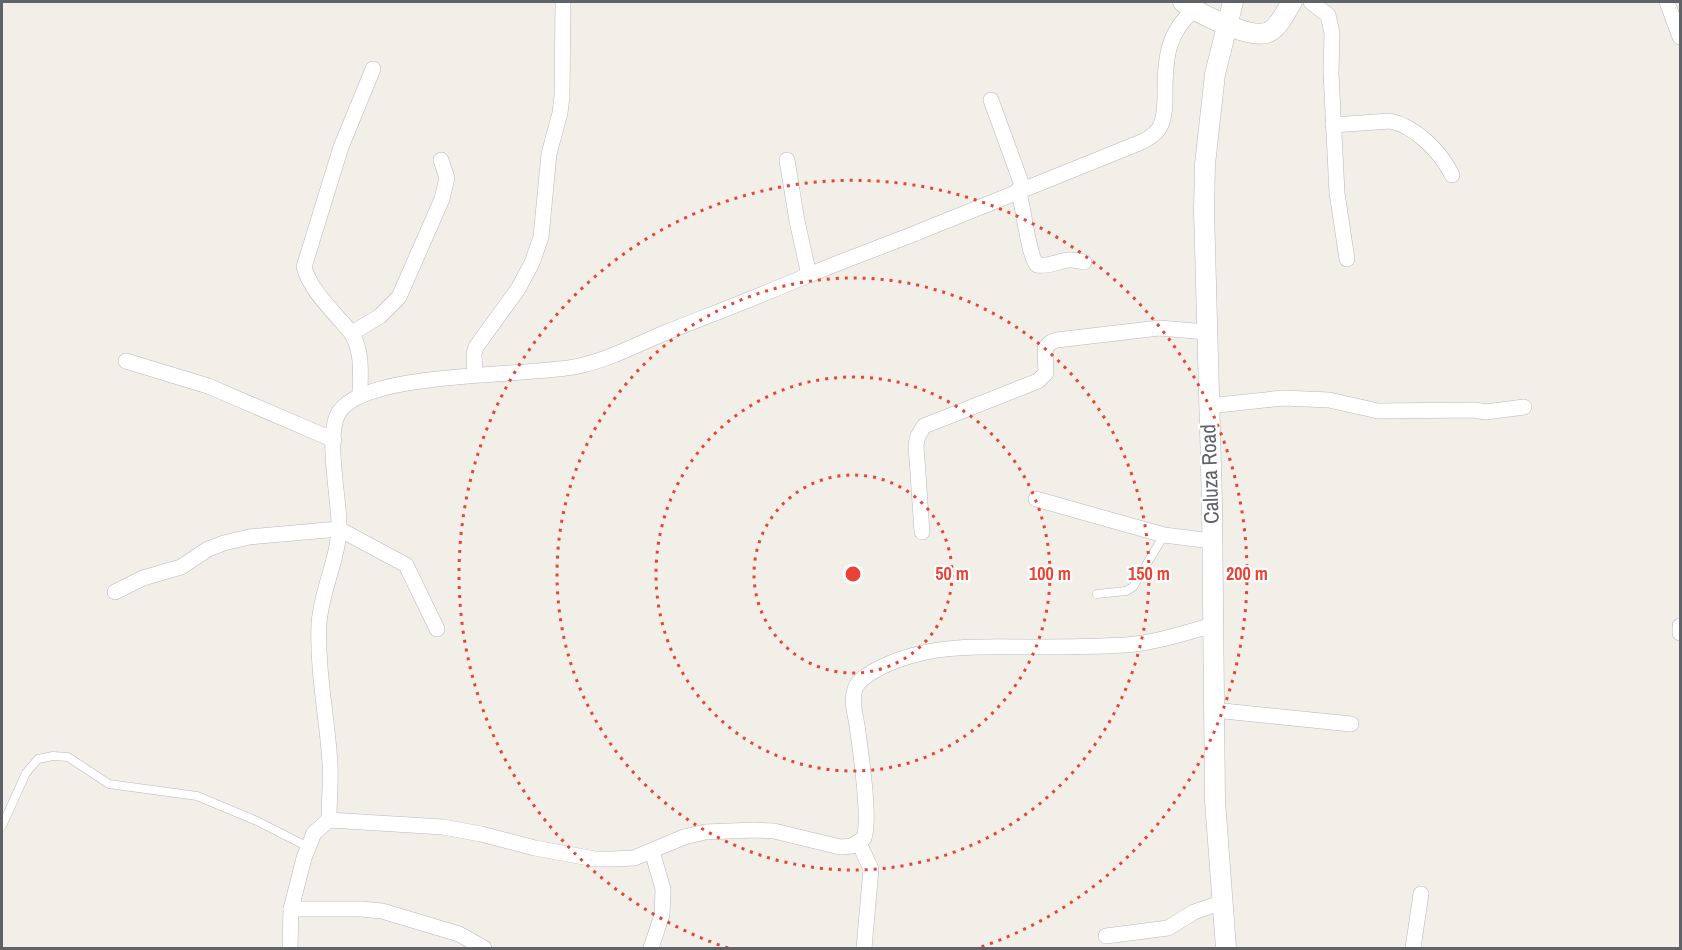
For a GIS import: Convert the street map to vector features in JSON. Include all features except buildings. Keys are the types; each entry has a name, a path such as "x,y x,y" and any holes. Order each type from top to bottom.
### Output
{"street":[{"path":"475,374 476,347 518,289 532,263 541,237 549,154 562,96 563,2"},
{"name":"Caluza Road","path":"1226,948 1215,801 1212,541 1204,221 1205,164 1215,74 1233,2"},
{"path":"329,820 330,761 318,658 321,602 331,572 339,529 334,476 334,440 337,416 342,408 360,396 378,390 428,380 475,374 562,369 590,363 745,303 1020,189 1139,143 1152,136 1160,128 1163,119 1168,60 1174,32 1189,5 1248,32 1265,33 1273,29 1292,2"},
{"path":"1311,2 1328,15 1332,33 1333,125 1337,193 1347,259"},
{"path":"1667,2 1680,37"},
{"path":"360,396 361,363 352,333 316,292 304,267 341,147 373,69"},
{"path":"991,100 1020,189 1033,261 1037,265 1044,266 1066,259 1084,262"},
{"path":"1333,125 1398,122 1428,142 1452,175"},
{"path":"352,333 380,316 399,297 442,199 447,178 441,160"},
{"path":"787,160 797,221 810,275"},
{"path":"922,532 916,445 924,426 1038,381 1044,376 1046,370 1045,348 1057,340 1159,328 1207,332"},
{"path":"126,361 208,386 334,440"},
{"path":"1208,406 1283,398 1329,400 1378,411 1474,410 1486,412 1524,407"},
{"path":"1036,499 1164,535 1212,541"},
{"path":"115,592 143,578 181,567 208,549 224,543 249,537 339,529 406,565 436,629"},
{"path":"290,948 291,909 308,847 314,833 329,820 443,827 595,859 634,858 684,837 705,832 733,830 774,831 840,847 852,846 864,838 867,825 853,702 858,682 868,675 895,661 942,649 987,645 1127,645 1213,625"},
{"path":"1680,626 1680,633"},
{"path":"1214,710 1351,724"},
{"path":"859,843 871,869 864,948"},
{"path":"651,948 662,915 663,888 652,851"},
{"path":"1413,948 1421,894"},
{"path":"1106,936 1168,928 1194,912 1223,902"},
{"path":"291,909 382,911 459,934 484,948"}],"lane":[{"path":"1097,594 1126,591 1133,587 1164,535"},
{"path":"2,826 26,773 38,759 60,756 68,757 109,784 197,796 257,821 308,847"}]}
